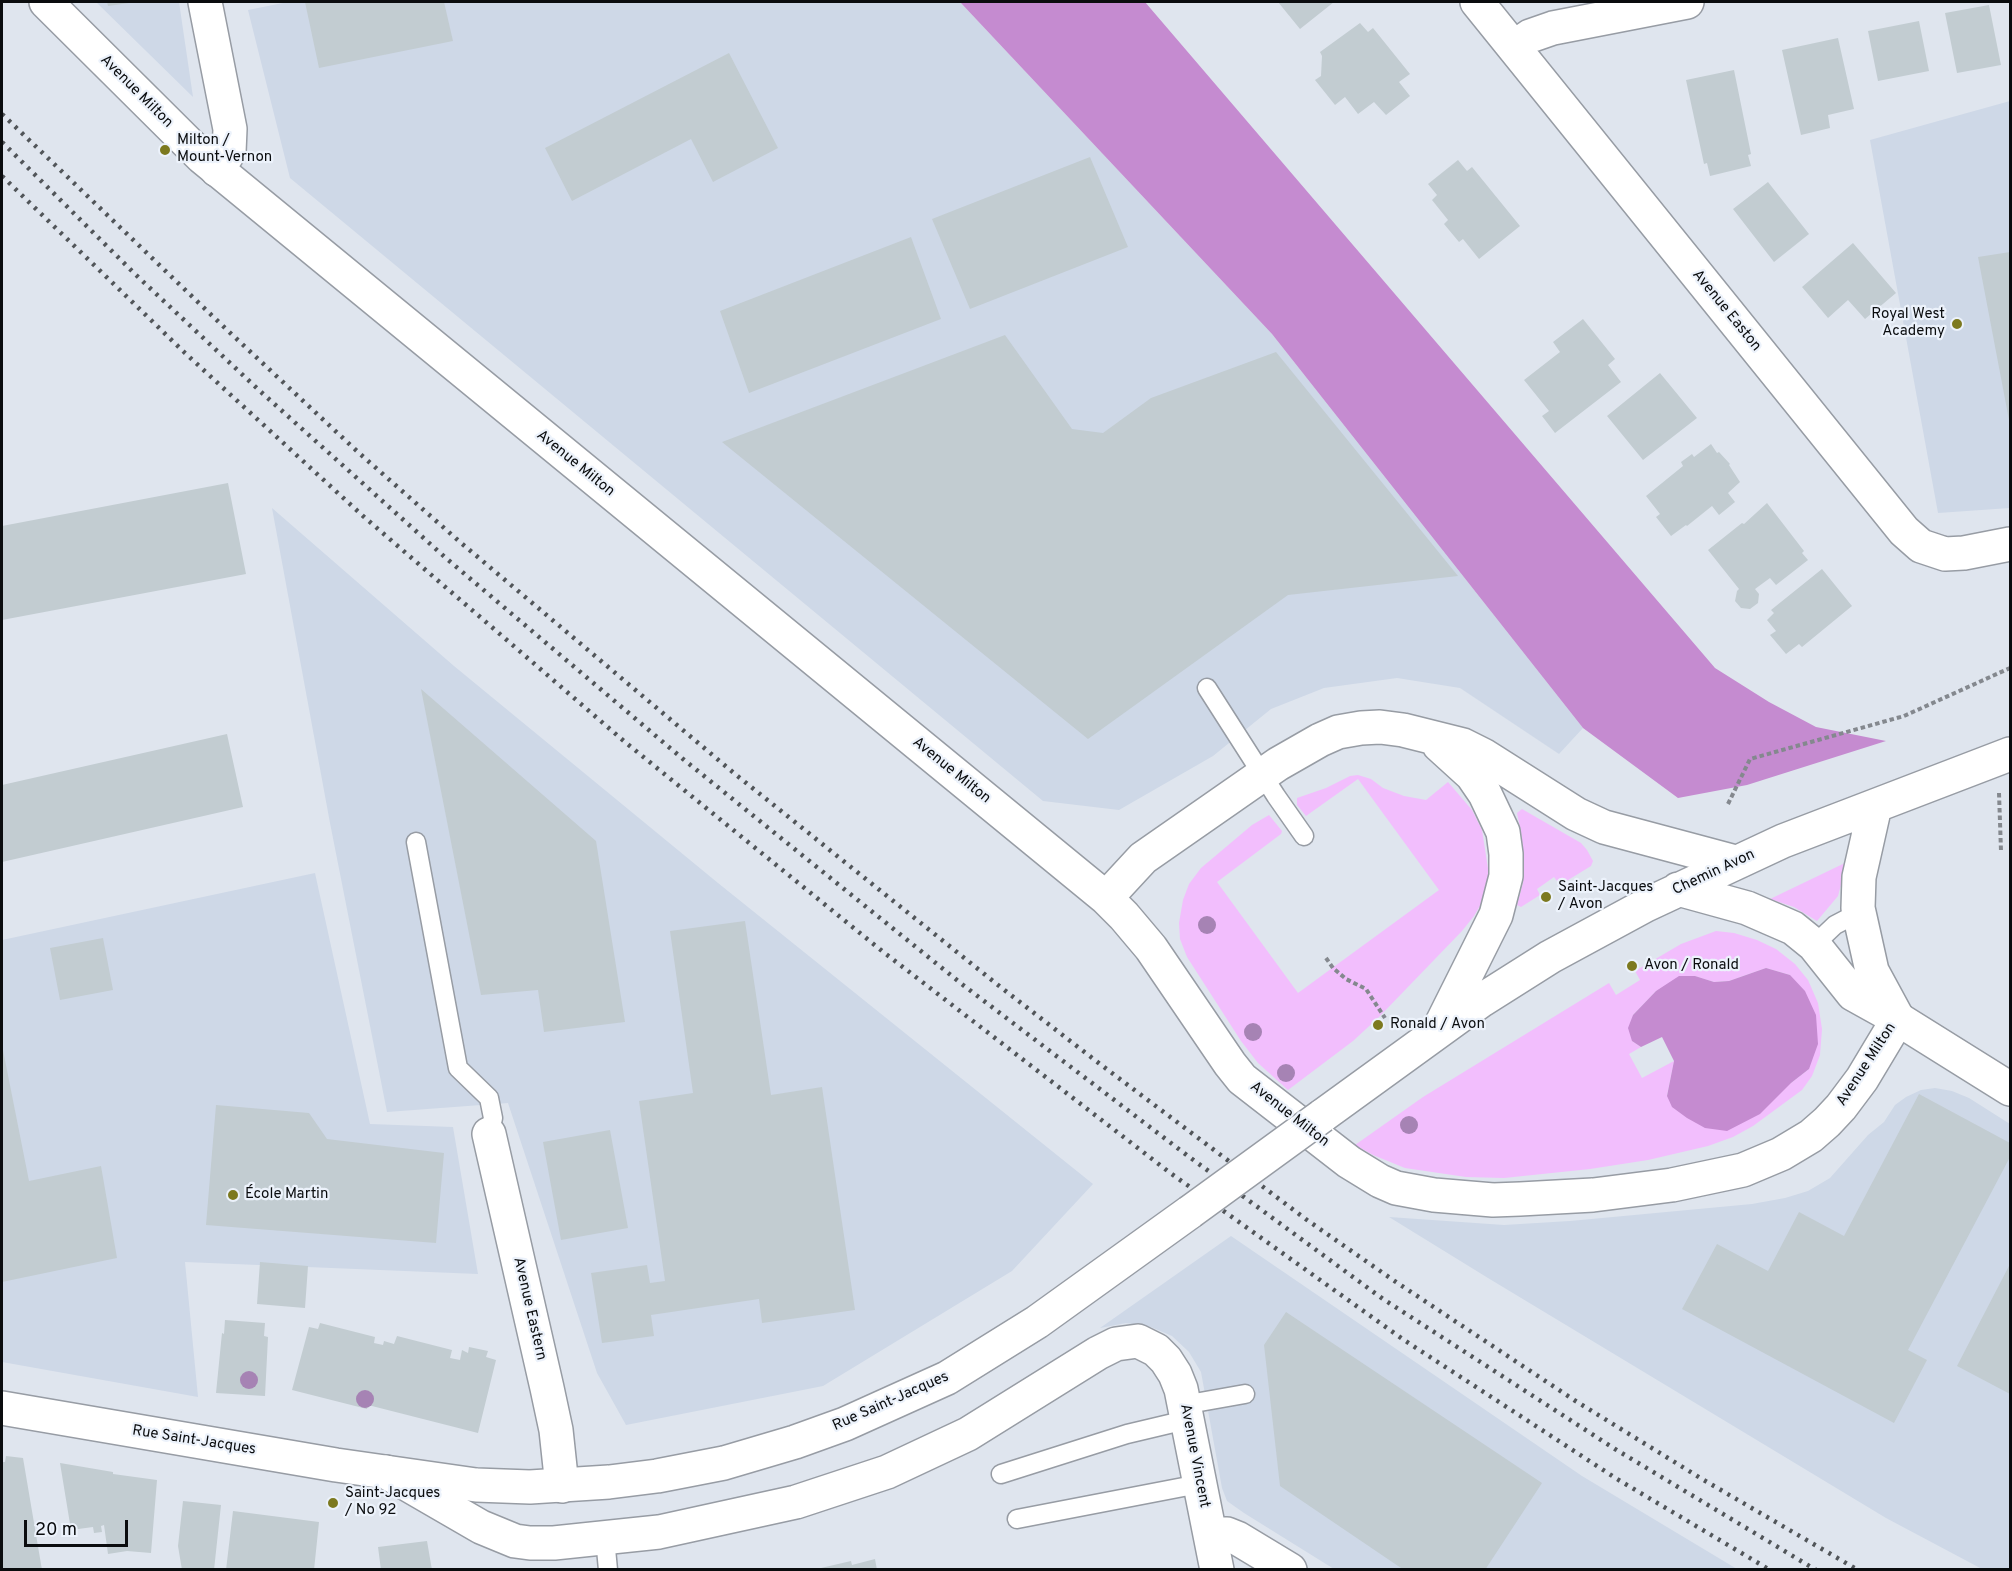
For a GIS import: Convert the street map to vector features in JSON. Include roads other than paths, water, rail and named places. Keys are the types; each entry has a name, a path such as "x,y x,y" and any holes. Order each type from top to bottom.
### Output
{"street":[{"name":"Avenue Milton","path":"46,2 190,147 1106,898 1151,948 1242,1079 1365,1172 1396,1188 1413,1192 1492,1200 1552,1198 1672,1185 1743,1170 1781,1154 1811,1136 1827,1122 1862,1078 1898,1019"},
{"path":"206,2 230,129 229,152 218,170"},
{"path":"1494,18 1530,36 1553,27 1687,2"},
{"name":"Avenue Easton","path":"1494,18 1904,531 1921,546 1945,554 1964,553 2010,544"},
{"path":"1106,898 1143,858 1263,775 1299,752 1338,732 1361,728 1380,727 1448,740 1483,755 1576,814 1604,827 1735,862"},
{"path":"1419,734 1440,745 1472,776 1494,811 1503,832 1506,854 1503,894 1496,915 1438,1030"},
{"name":"Chemin Avon","path":"1322,1116 1482,1000 1550,957 1678,889 1735,862 2010,754"},
{"path":"1875,806 1859,877 1858,913 1872,971 1898,1019"},
{"path":"1678,889 1747,908 1793,928 1814,945 1853,994 1898,1019 2010,1089"},
{"name":"Rue Saint-Jacques","path":"2,1408 386,1472 508,1488 628,1480 724,1463 827,1431 947,1378 1090,1285 1322,1116"},
{"name":"Avenue Eastern","path":"489,1134 556,1430 562,1486"},
{"name":"Rue Saint-Jacques","path":"386,1472 481,1527 508,1539 607,1554 659,1532 796,1502 886,1472 968,1434 1116,1344 1138,1341 1156,1350"},
{"name":"Avenue Vincent","path":"1156,1350 1175,1374 1217,1569"},
{"path":"1210,1534 1227,1534 1237,1538 1290,1569"}],"lane":[{"path":"1208,688 1305,836"},
{"path":"416,842 458,1068 489,1098 493,1118 489,1134"},
{"path":"1814,945 1835,925 1858,913"},
{"path":"1001,1474 1245,1394"},
{"path":"1017,1519 1199,1484"}],"railway":[{"path":"2,114 226,329 359,453 460,542 735,774 1003,989 1307,1220 1393,1280 1574,1400 1702,1479 1858,1570"},
{"path":"2,142 136,275 261,392 447,559 683,759 963,985 1188,1156 1383,1299 1615,1449 1816,1570"},
{"path":"2,176 185,353 363,516 625,742 882,951 1169,1172 1404,1340 1617,1479 1770,1570"}],"place":[{"name":"Milton / Mount-Vernon","path":"165,150"},
{"name":"Royal West Academy","path":"1957,324"},
{"name":"Saint-Jacques / Avon","path":"1546,897"},
{"name":"Avon / Ronald","path":"1632,966"},
{"name":"Ronald / Avon","path":"1378,1025"},
{"name":"École Martin","path":"233,1195"},
{"name":"Saint-Jacques / No 92","path":"333,1503"}]}
